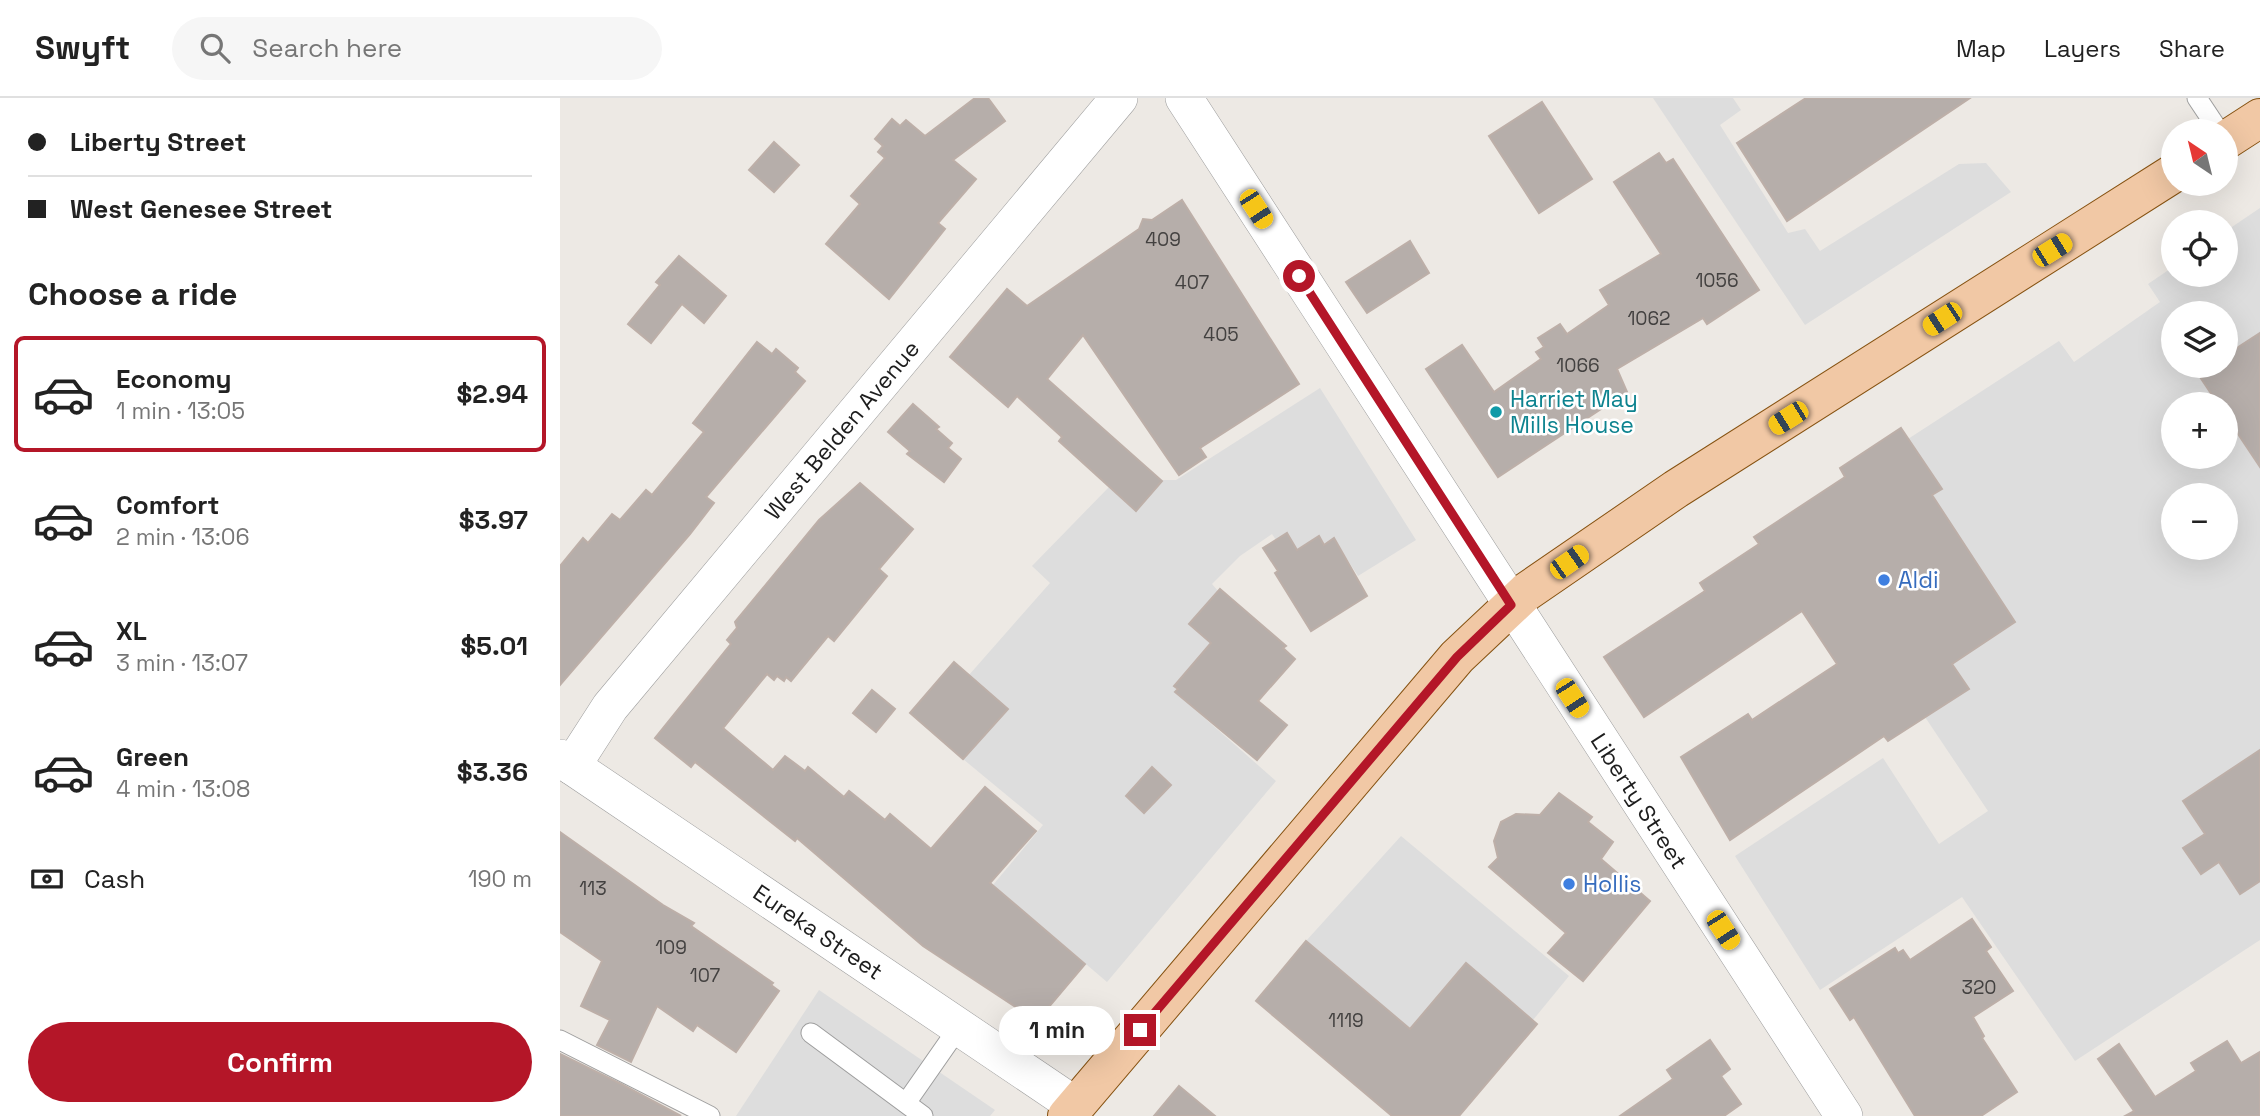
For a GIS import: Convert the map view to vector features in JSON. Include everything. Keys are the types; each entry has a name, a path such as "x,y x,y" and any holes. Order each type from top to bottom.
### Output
{"main road":[{"path":"2238,132 2260,118"},
{"path":"1072,1111 1457,657 1511,605 1676,489 2161,181"}],"street":[{"name":"West Belden Avenue","path":"566,762 1119,98"},
{"name":"Liberty Street","path":"1184,98 1844,1116"},
{"name":"Eureka Street","path":"566,762 959,1027 1072,1111"}],"lane":[{"path":"2197,98 2211,119"},
{"path":"906,1103 959,1027"},
{"path":"811,1033 923,1116"},
{"path":"560,1040 710,1116"}],"shaded area":[{"path":"1653,98 1733,98 1741,110 1720,125 1788,233 1805,229 1820,251 1959,164 1986,163 2011,192 1805,325"},
{"path":"2260,208 2260,940 2075,1061 1962,897 1820,990 1735,856 1883,758 1939,844 1988,811 1925,717 1968,689 1952,664 1932,495 1941,489 1908,439 2059,341 2074,362 2160,302 2148,284 2161,275 2161,287 2238,287 2238,223"},
{"path":"1320,388 1416,540 1358,576 1334,539 1324,545 1318,536 1297,550 1287,533 1276,540 1272,534 1240,556 1212,584 1218,591 1190,624 1220,650 1189,668 1174,685 1178,689 1175,692 1276,781 1107,982 993,885 1043,825 963,759 1008,709 969,675 1050,583 1032,566 1109,487 1136,510 1163,480 1176,480"},
{"path":"1401,836 1569,976 1533,1020 1466,963 1410,1029 1306,941"},
{"path":"819,990 995,1110 990,1116 736,1116"}],"building":[{"path":"975,98 988,98 1005,121 953,160 976,179 938,223 945,229 889,299 826,244 860,204 851,196 885,158 878,152 883,146 875,139 892,119 900,126 906,120 925,136"},
{"path":"1806,98 1970,98 1787,221 1737,143"},
{"path":"1542,102 1592,179 1539,213 1489,136"},
{"path":"774,142 799,165 774,192 749,170"},
{"path":"1659,153 1666,163 1673,159 1759,290 1707,324 1703,318 1617,369 1627,392 1498,477 1426,369 1462,345 1494,392 1541,359 1536,352 1544,347 1538,338 1560,324 1567,334 1609,305 1600,290 1661,254 1614,182"},
{"path":"1182,200 1299,384 1200,448 1206,457 1179,475 1083,335 1047,379 1162,481 1136,511 1059,441 1062,437 1017,396 1008,407 950,357 1007,289 1027,306 1139,229 1143,219 1152,220"},
{"path":"1410,241 1429,273 1367,313 1346,282"},
{"path":"679,256 726,296 704,323 682,304 651,343 628,324 660,285 656,282"},
{"path":"2260,333 2260,467 2238,434 2238,392 2210,392 2201,378 2238,378 2238,347"},
{"path":"757,342 772,354 776,349 798,368 795,372 805,381 706,497 714,503 690,534 560,685 560,566 583,538 588,543 612,514 620,520 646,490 652,495 704,432 693,423"},
{"path":"913,404 939,427 936,429 952,443 948,448 961,459 944,482 907,454 910,451 888,432"},
{"path":"1901,428 1942,489 1932,495 2015,622 1952,664 1969,689 1888,741 1884,736 1730,840 1681,757 1748,714 1752,720 1837,664 1802,611 1644,717 1604,657 1705,591 1700,583 1759,544 1754,537 1845,477 1840,468"},
{"path":"860,483 913,529 879,569 887,576 834,641 828,636 791,681 786,677 784,681 777,676 774,680 767,674 723,728 773,770 785,756 805,771 808,767 844,797 849,791 885,820 890,814 931,849 985,787 1036,831 990,883 1085,964 1037,1021 923,946 797,838 795,841 695,762 691,767 655,738 731,644 727,640 737,628 735,622 819,520"},
{"path":"1287,533 1297,550 1319,536 1324,545 1334,538 1367,596 1311,631 1275,573 1278,571 1263,548"},
{"path":"1220,589 1286,646 1283,648 1295,659 1258,701 1287,725 1257,760 1175,692 1178,689 1174,686 1211,643 1189,624"},
{"path":"954,662 1008,709 963,759 910,713"},
{"path":"872,690 895,709 876,732 853,713"},
{"path":"2260,750 2260,881 2240,894 2219,862 2201,874 2183,848 2205,834 2183,801"},
{"path":"1152,767 1171,785 1144,813 1126,796"},
{"name":"Hollis","path":"1559,793 1592,817 1588,822 1613,842 1601,859 1650,901 1583,981 1548,953 1566,933 1489,867 1498,858 1494,841 1501,822 1516,814 1540,815"},
{"path":"560,832 663,905 694,923 691,926 773,983 771,985 779,991 736,1052 697,1025 693,1031 657,1006 631,1062 597,1045 610,1020 581,1006 602,961 560,932"},
{"path":"1972,919 1991,947 1986,951 2013,991 1973,1017 1984,1036 1982,1038 2017,1092 1981,1116 1915,1116 1854,1017 1850,1020 1830,989 1895,948 1898,953 1903,950 1910,960"},
{"path":"1306,941 1410,1029 1466,963 1537,1024 1459,1116 1392,1116 1256,1001"},
{"path":"1710,1040 1730,1069 1721,1076 1741,1104 1724,1116 1620,1116 1673,1079 1667,1070"},
{"path":"2227,1041 2241,1063 2260,1052 2260,1116 2125,1116 2134,1111 2098,1059 2119,1044 2155,1097 2196,1071 2191,1063"},
{"path":"560,1054 621,1084 681,1116 560,1116"},
{"path":"1179,1086 1215,1116 1154,1116"}],"place":[{"name":"Harriet May Mills House","path":"1496,412"},
{"name":"Aldi","path":"1884,580"},
{"name":"Hollis","path":"1569,884"}],"route":[{"path":"1140,1030 1457,657 1511,605 1299,276"}]}
